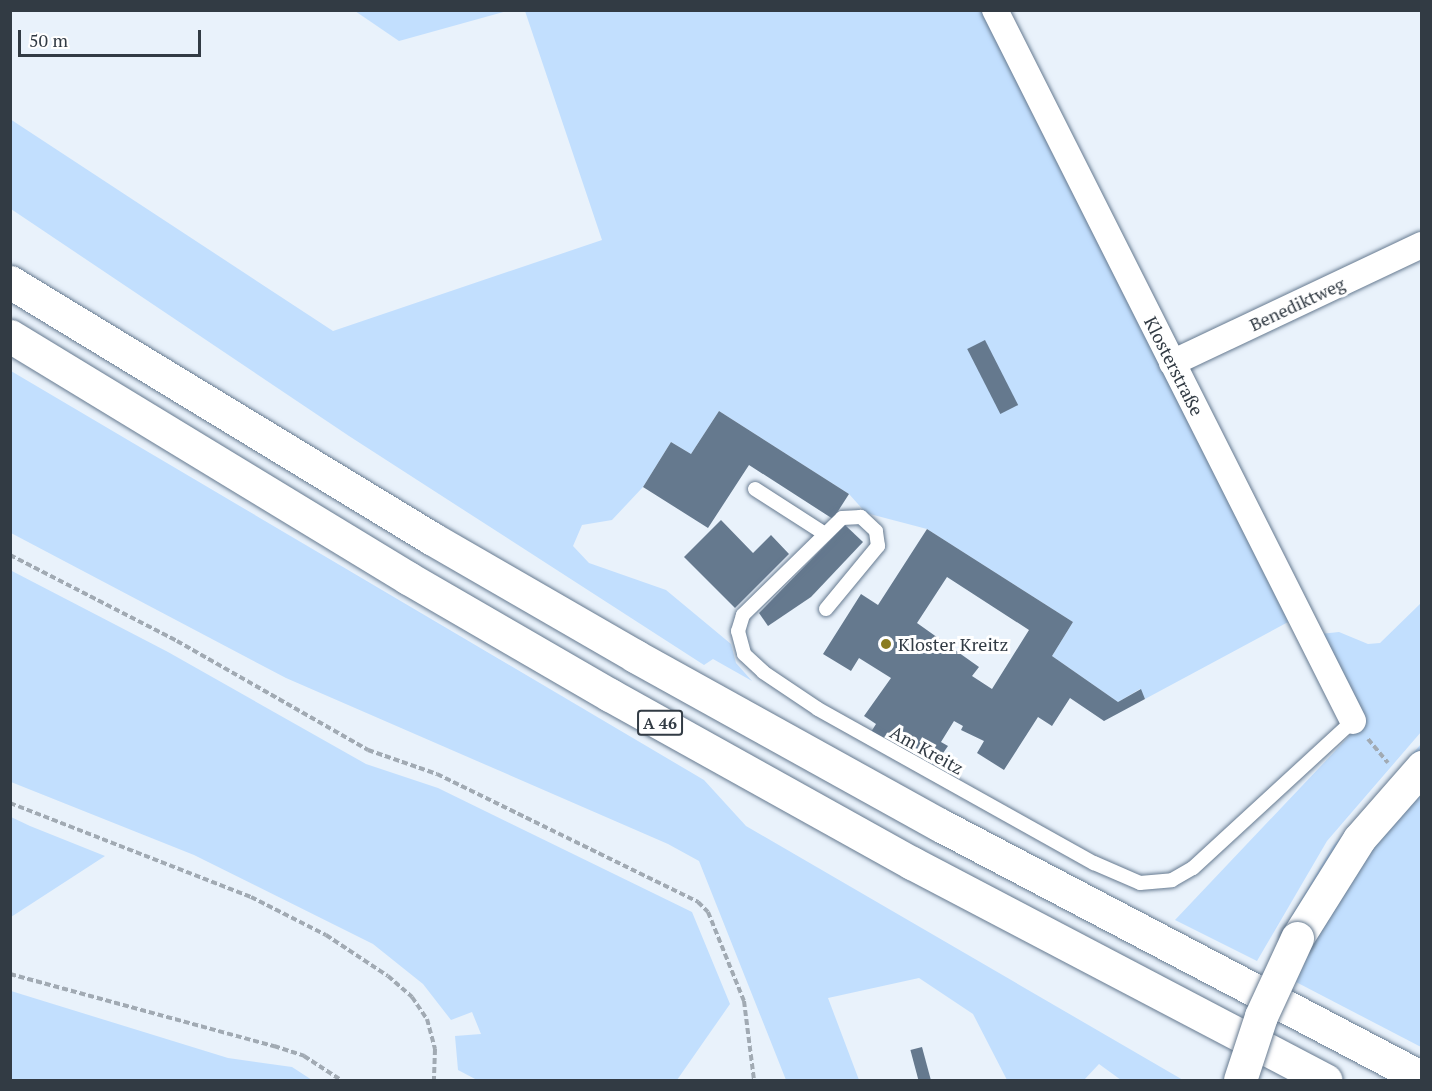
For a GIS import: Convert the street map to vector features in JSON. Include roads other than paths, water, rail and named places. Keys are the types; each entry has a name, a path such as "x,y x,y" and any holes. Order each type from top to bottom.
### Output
{"main road":[{"name":"A 46","path":"10,282 361,497 635,656 940,825 1422,1078"},
{"name":"A 46","path":"10,336 398,572 610,695 912,863 1325,1080"},
{"path":"1240,1080 1261,1016 1298,938 1407,767"}],"street":[{"name":"Klosterstraße","path":"995,10 1353,721"},
{"name":"Benediktweg","path":"1172,363 1422,245"}],"lane":[{"path":"755,489 825,534"},
{"name":"Am Kreitz","path":"826,609 876,549 878,540 867,520 855,516 842,518 740,621 739,643 750,661 818,709 1130,881 1161,882 1188,872 1353,721"}],"place":[{"name":"Kloster Kreitz","path":"886,644"}]}
